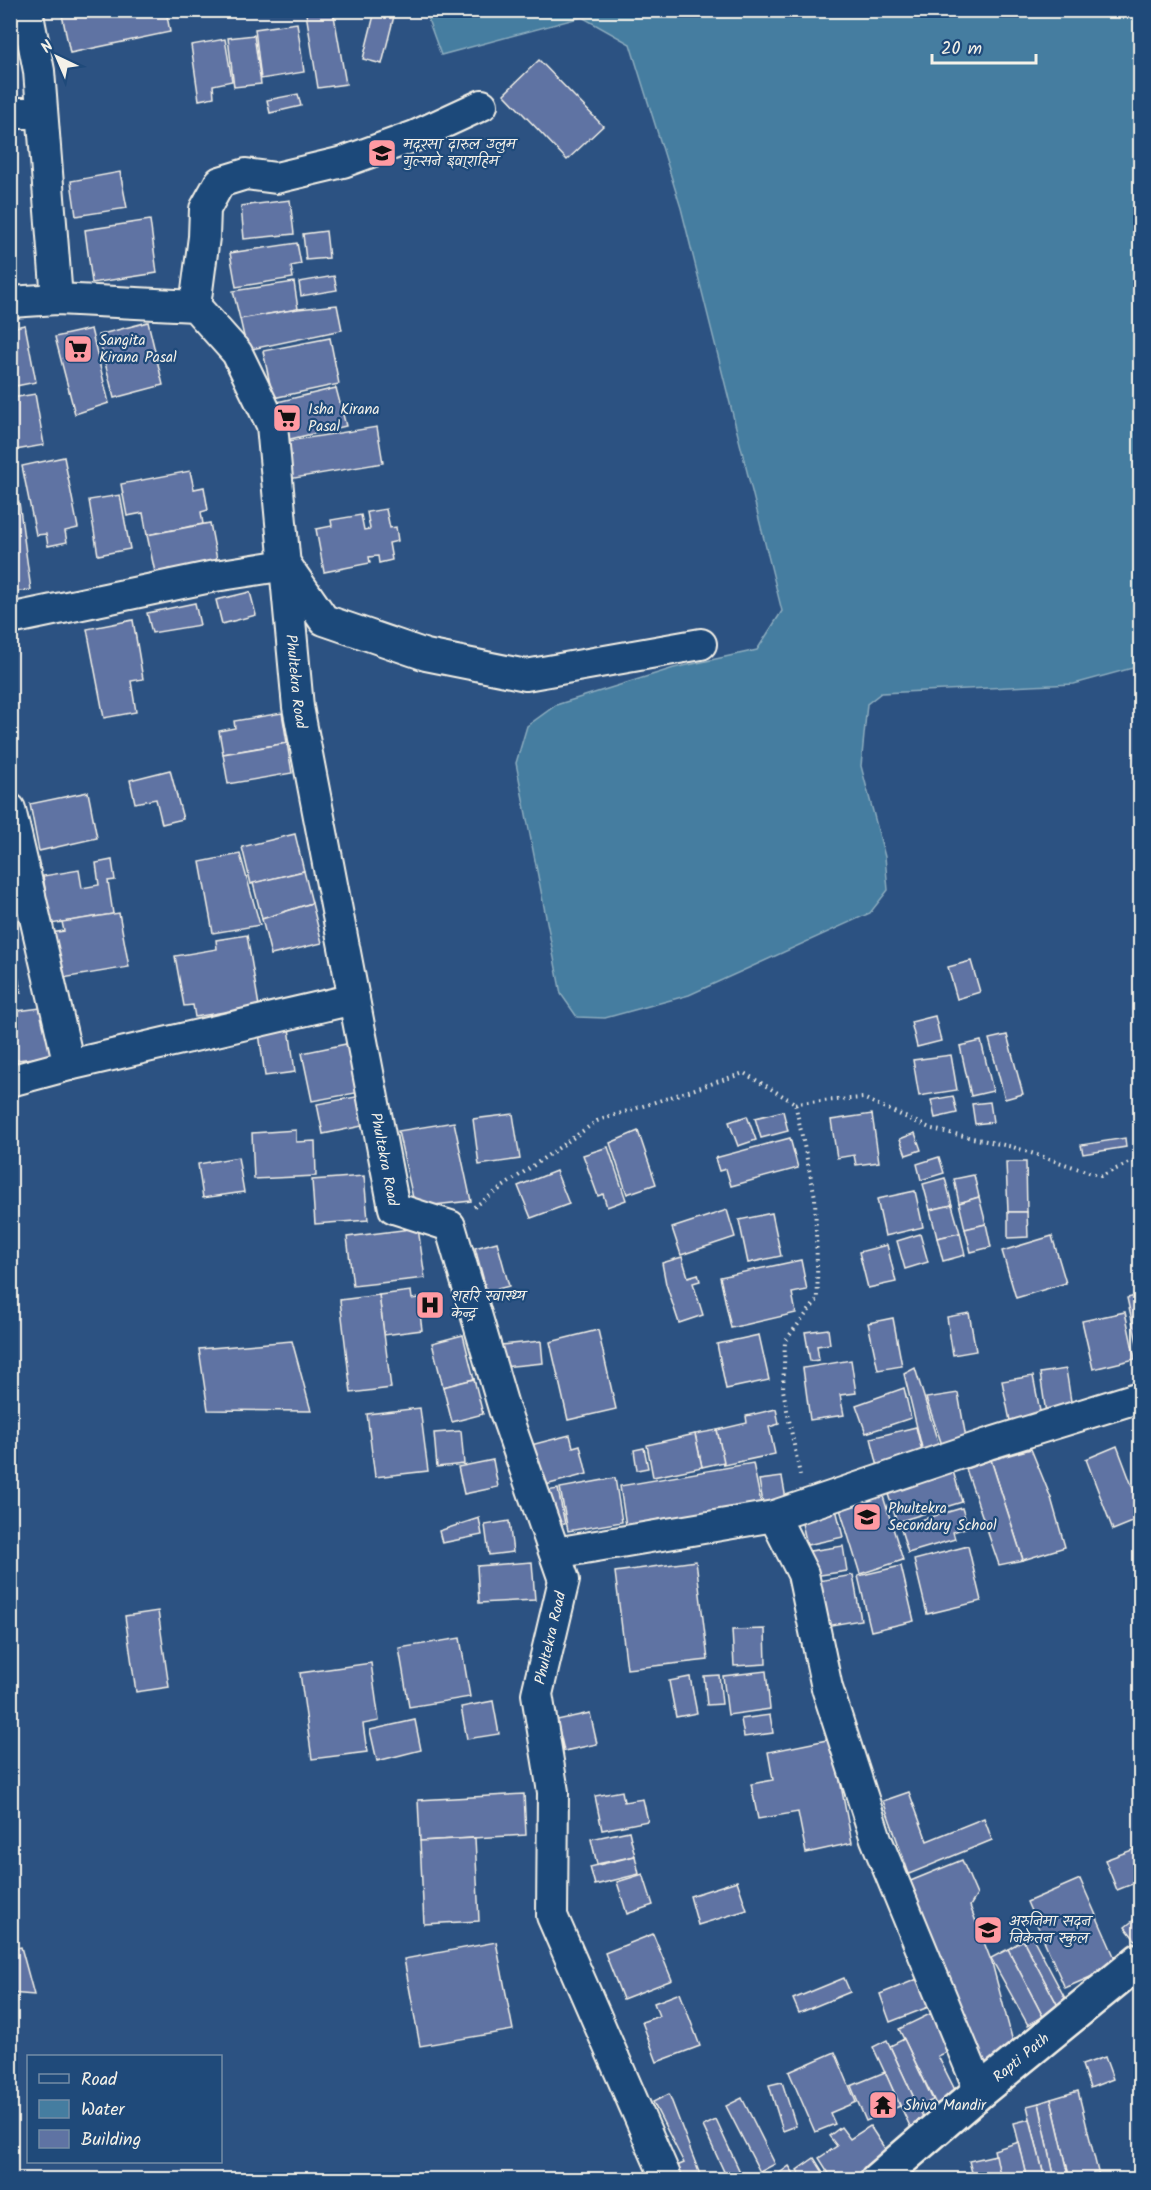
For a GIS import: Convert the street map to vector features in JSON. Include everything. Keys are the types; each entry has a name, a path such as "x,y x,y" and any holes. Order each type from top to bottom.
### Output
{"main road":[{"name":"Rapti Path","path":"877,2180 980,2091 1140,1960"}],"street":[{"path":"27,10 39,70 57,299"},
{"path":"10,302 57,299 195,306 204,237 205,209 220,182 246,174 276,178 343,162 415,136 482,105"},
{"path":"10,113 42,113"},
{"name":"Phultekra Road","path":"195,306 237,353 272,425 298,707 394,1208 450,1226 504,1409 564,1580 537,1694 553,1792 552,1916 667,2180"},
{"path":"10,619 215,576 286,565 324,620 426,655 526,675 701,644"},
{"path":"10,809 69,1065"},
{"path":"10,1081 69,1065 354,999"},
{"path":"555,1553 774,1516 988,1444 1140,1397"},
{"path":"774,1516 803,1574 827,1688 876,1839 980,2091"}],"path":[{"path":"450,1226 504,1185 597,1121 744,1073 795,1103 863,1098 932,1129 1013,1147 1101,1176 1140,1158"},
{"path":"795,1103 815,1197 818,1299 785,1341 783,1389 807,1505"}],"water":[{"path":"425,11 1140,11 1140,666 1074,684 881,693 867,704 861,766 885,857 888,890 870,913 689,995 605,1018 577,1017 561,994 516,763 527,726 556,705 674,668 757,650 782,611 681,208 630,44 582,17 441,55"}],"building":[{"path":"61,10 166,10 170,32 70,53"},
{"path":"333,10 346,84 318,88 306,13"},
{"path":"375,11 394,16 382,64 363,59"},
{"path":"297,23 304,72 261,79 255,29"},
{"path":"254,35 261,84 234,87 228,38"},
{"path":"225,39 232,81 213,85 214,97 199,100 191,45"},
{"path":"539,60 603,126 567,160 504,94"},
{"path":"298,94 301,106 270,113 267,100"},
{"path":"120,172 127,208 76,216 71,181"},
{"path":"290,200 294,234 244,239 241,206"},
{"path":"150,220 157,273 92,283 85,230"},
{"path":"326,231 329,258 306,260 303,234"},
{"path":"297,243 301,264 291,266 293,278 236,287 230,253"},
{"path":"334,276 337,290 301,296 299,282"},
{"path":"294,282 298,309 240,319 233,291"},
{"path":"337,305 342,330 247,350 240,319"},
{"path":"148,322 163,385 114,398 98,335"},
{"path":"25,325 36,382 11,387 10,328"},
{"path":"91,329 109,403 75,414 55,337"},
{"path":"330,338 339,384 273,398 263,351"},
{"path":"336,388 346,426 282,441 273,403"},
{"path":"35,394 44,445 10,451 12,398"},
{"path":"377,427 383,463 289,479 282,442"},
{"path":"64,457 78,528 65,531 67,542 48,546 46,534 36,535 22,466"},
{"path":"190,471 194,489 204,487 208,510 201,512 203,524 147,535 143,513 127,516 121,484"},
{"path":"120,495 130,549 98,555 89,500"},
{"path":"19,502 31,590 10,592 10,503"},
{"path":"386,509 390,528 396,527 398,541 389,543 392,560 379,563 378,556 369,557 370,563 324,572 316,529 332,526 331,520 361,515 364,530 370,529 367,512"},
{"path":"210,523 218,565 156,577 147,535"},
{"path":"250,592 256,615 222,624 216,600"},
{"path":"195,603 200,625 152,633 147,613"},
{"path":"133,620 143,679 131,681 136,712 104,718 87,629"},
{"path":"282,713 287,743 223,754 219,731 235,728 234,721"},
{"path":"287,743 292,773 228,784 223,754"},
{"path":"170,770 183,819 162,824 156,799 135,803 130,780"},
{"path":"88,792 97,838 39,851 30,804"},
{"path":"295,834 304,871 251,884 242,847"},
{"path":"240,854 260,925 213,933 200,862"},
{"path":"112,860 115,880 108,881 113,914 51,924 43,876 79,870 82,888 99,885 96,863"},
{"path":"304,871 312,903 262,919 253,883"},
{"path":"312,903 322,943 271,955 262,919"},
{"path":"10,905 16,941 10,942"},
{"path":"119,913 129,967 57,979 50,933 64,931 62,922"},
{"path":"247,935 259,1006 195,1017 193,1005 184,1006 175,956 217,949 216,940"},
{"path":"12,941 21,993 10,995 10,942"},
{"path":"971,961 980,992 957,999 948,967"},
{"path":"48,1007 55,1055 10,1061 10,1012"},
{"path":"935,1016 941,1041 917,1047 911,1022"},
{"path":"289,1028 295,1072 265,1076 259,1033"},
{"path":"1007,1035 1023,1094 1005,1099 989,1039"},
{"path":"981,1041 993,1091 971,1096 960,1046"},
{"path":"351,1043 361,1092 312,1101 302,1053"},
{"path":"951,1055 957,1090 919,1096 913,1060"},
{"path":"361,1096 367,1125 323,1134 317,1104"},
{"path":"953,1096 957,1113 935,1118 931,1100"},
{"path":"990,1102 993,1122 975,1124 972,1104"},
{"path":"783,1111 788,1131 761,1138 755,1118"},
{"path":"513,1114 520,1159 479,1165 473,1119"},
{"path":"872,1114 879,1162 856,1165 854,1155 837,1158 831,1120"},
{"path":"747,1116 756,1140 738,1146 729,1122"},
{"path":"454,1122 471,1201 415,1207 398,1131"},
{"path":"296,1130 296,1142 315,1141 316,1176 254,1179 252,1133"},
{"path":"638,1131 656,1184 627,1194 610,1143"},
{"path":"915,1133 921,1150 906,1155 900,1139"},
{"path":"790,1138 798,1168 731,1186 726,1169 719,1171 715,1158"},
{"path":"1125,1138 1126,1147 1083,1154 1081,1145"},
{"path":"608,1147 626,1200 607,1207 603,1194 598,1196 583,1155"},
{"path":"238,1157 244,1192 203,1198 198,1164"},
{"path":"939,1157 944,1173 921,1180 917,1164"},
{"path":"1006,1162 1026,1162 1027,1212 1008,1212"},
{"path":"556,1171 569,1204 531,1218 518,1186"},
{"path":"974,1175 979,1197 959,1203 954,1179"},
{"path":"364,1176 368,1220 315,1224 312,1180"},
{"path":"945,1178 952,1205 930,1210 923,1184"},
{"path":"915,1191 923,1227 885,1236 877,1199"},
{"path":"979,1197 986,1224 965,1229 959,1203"},
{"path":"952,1205 960,1233 937,1238 930,1210"},
{"path":"727,1210 735,1237 681,1255 672,1228"},
{"path":"1008,1212 1027,1212 1028,1237 1008,1238"},
{"path":"772,1213 781,1256 748,1263 739,1220"},
{"path":"986,1224 991,1247 971,1252 965,1229"},
{"path":"418,1228 425,1278 353,1286 347,1237"},
{"path":"960,1233 965,1255 943,1261 937,1238"},
{"path":"920,1234 928,1262 905,1269 897,1241"},
{"path":"1052,1236 1066,1283 1016,1298 1002,1251"},
{"path":"497,1242 509,1286 487,1292 475,1248"},
{"path":"887,1245 896,1282 868,1288 859,1252"},
{"path":"682,1257 688,1277 698,1274 700,1281 693,1283 703,1315 679,1323 666,1284 662,1263"},
{"path":"801,1260 807,1290 792,1293 796,1313 731,1328 720,1277"},
{"path":"411,1291 412,1299 418,1298 422,1330 384,1335 379,1295"},
{"path":"379,1295 391,1388 351,1393 340,1300"},
{"path":"1140,1295 1140,1356 1127,1298"},
{"path":"1125,1312 1135,1359 1093,1369 1082,1321"},
{"path":"969,1313 976,1351 953,1355 947,1317"},
{"path":"893,1318 902,1366 878,1370 868,1323"},
{"path":"828,1329 830,1344 817,1346 819,1360 810,1361 805,1332"},
{"path":"598,1330 616,1409 568,1420 550,1342"},
{"path":"463,1335 474,1379 443,1387 432,1343"},
{"path":"759,1335 769,1380 726,1389 717,1344"},
{"path":"292,1341 311,1411 208,1410 199,1349"},
{"path":"541,1341 543,1363 503,1367 501,1345"},
{"path":"851,1360 856,1393 840,1395 844,1415 810,1420 803,1368"},
{"path":"915,1368 940,1449 923,1452 904,1374"},
{"path":"1066,1369 1072,1408 1046,1413 1040,1373"},
{"path":"1033,1376 1041,1416 1010,1421 1002,1381"},
{"path":"474,1379 483,1414 452,1422 443,1387"},
{"path":"904,1388 911,1418 866,1433 856,1405"},
{"path":"958,1393 966,1438 943,1448 926,1398"},
{"path":"420,1408 428,1471 375,1477 367,1414"},
{"path":"776,1409 779,1424 769,1427 775,1454 724,1465 717,1430 747,1423 746,1416"},
{"path":"916,1427 923,1455 878,1467 871,1438"},
{"path":"717,1430 724,1462 702,1467 695,1434"},
{"path":"461,1431 464,1464 437,1467 434,1433"},
{"path":"695,1434 702,1467 653,1477 647,1445"},
{"path":"570,1435 573,1447 580,1445 587,1474 538,1487 527,1446"},
{"path":"1117,1446 1140,1507 1140,1519 1113,1530 1086,1459"},
{"path":"644,1448 648,1468 637,1470 634,1450"},
{"path":"1031,1449 1051,1498 1065,1547 1023,1560 991,1460"},
{"path":"493,1460 498,1487 464,1494 458,1467"},
{"path":"991,1460 1023,1560 999,1565 966,1469"},
{"path":"753,1463 761,1503 626,1526 620,1486"},
{"path":"953,1471 962,1502 897,1522 887,1491"},
{"path":"782,1477 786,1499 763,1503 759,1480"},
{"path":"615,1478 622,1522 568,1531 560,1488"},
{"path":"558,1489 565,1524 552,1526 546,1491"},
{"path":"882,1493 903,1560 860,1574 839,1506"},
{"path":"962,1508 968,1527 953,1532 955,1539 908,1553 900,1526"},
{"path":"836,1509 843,1537 807,1545 801,1519"},
{"path":"479,1518 482,1535 442,1543 439,1531"},
{"path":"509,1521 513,1552 489,1555 485,1525"},
{"path":"843,1546 847,1571 814,1576 810,1551"},
{"path":"968,1546 981,1601 927,1614 914,1560"},
{"path":"696,1561 708,1660 627,1669 615,1572"},
{"path":"532,1562 535,1600 479,1603 477,1566"},
{"path":"901,1566 914,1621 871,1631 858,1576"},
{"path":"853,1575 861,1620 820,1627 812,1582"},
{"path":"158,1611 169,1687 136,1692 125,1616"},
{"path":"765,1629 766,1664 734,1666 732,1630"},
{"path":"460,1638 470,1697 409,1707 399,1648"},
{"path":"371,1663 379,1721 363,1724 367,1752 312,1759 300,1673"},
{"path":"766,1671 770,1709 728,1715 723,1676"},
{"path":"719,1675 722,1704 707,1705 704,1676"},
{"path":"690,1677 697,1713 676,1717 669,1681"},
{"path":"493,1701 499,1734 467,1739 461,1707"},
{"path":"590,1713 597,1744 564,1751 557,1720"},
{"path":"770,1715 773,1733 744,1737 741,1719"},
{"path":"415,1720 421,1750 377,1761 370,1730"},
{"path":"832,1739 852,1843 806,1853 798,1812 758,1819 751,1784 773,1780 768,1752"},
{"path":"622,1791 624,1802 643,1799 648,1821 602,1830 595,1796"},
{"path":"909,1792 927,1841 984,1818 992,1840 909,1874 883,1801"},
{"path":"524,1794 526,1835 420,1841 418,1800"},
{"path":"629,1831 635,1856 597,1864 591,1839"},
{"path":"475,1838 479,1921 424,1924 420,1841"},
{"path":"1140,1847 1140,1881 1117,1890 1105,1860"},
{"path":"635,1856 639,1874 595,1885 590,1867"},
{"path":"962,1860 977,1895 970,1906 992,1963 1016,2053 985,2068 908,1882"},
{"path":"643,1874 653,1905 627,1914 617,1882"},
{"path":"1080,1879 1118,1965 1065,1988 1027,1902"},
{"path":"737,1881 747,1910 698,1925 690,1896"},
{"path":"1140,1915 1140,1946 1125,1927"},
{"path":"653,1934 672,1980 623,1999 605,1953"},
{"path":"1032,1936 1068,2004 1059,2008 1023,1940"},
{"path":"1023,1940 1059,2008 1043,2017 1008,1949"},
{"path":"496,1942 513,2030 420,2046 404,1959"},
{"path":"21,1947 34,1995 10,1993 10,1949"},
{"path":"1008,1949 1043,2017 1028,2025 991,1958"},
{"path":"844,1978 850,1992 799,2013 793,1999"},
{"path":"920,1978 931,2006 890,2022 880,1994"},
{"path":"680,1993 700,2046 657,2062 642,2022 659,2016 654,2003"},
{"path":"936,2011 954,2049 938,2056 957,2094 936,2104 899,2029"},
{"path":"904,2039 933,2100 918,2107 890,2046"},
{"path":"887,2040 929,2130 915,2137 873,2047"},
{"path":"835,2052 856,2102 830,2113 835,2124 815,2132 789,2072"},
{"path":"1105,2057 1113,2079 1090,2088 1082,2065"},
{"path":"885,2072 900,2106 866,2121 851,2086"},
{"path":"782,2082 796,2126 783,2131 769,2085"},
{"path":"1078,2091 1100,2180 1070,2180 1051,2099"},
{"path":"669,2094 702,2180 672,2180 667,2170 684,2163 653,2102"},
{"path":"742,2098 775,2164 760,2172 726,2106"},
{"path":"1051,2099 1070,2180 1055,2180 1039,2103"},
{"path":"1039,2103 1055,2180 1045,2180 1027,2106"},
{"path":"1030,2119 1045,2180 1028,2180 1014,2123"},
{"path":"716,2120 740,2172 727,2178 703,2126"},
{"path":"870,2126 893,2161 866,2180 833,2180 819,2158 837,2146 829,2136 841,2127 850,2139"},
{"path":"1019,2142 1028,2180 1001,2180 994,2150"},
{"path":"996,2155 1001,2180 974,2180 969,2161"},
{"path":"814,2158 828,2180 804,2180 797,2170"},
{"path":"789,2166 798,2180 780,2180 777,2175"}],"place":[{"name":"मदरसा दारुल उलुम गुल्सने इवा्राहिम","path":"382,153"},
{"name":"Sangita Kirana Pasal","path":"78,349"},
{"name":"Isha Kirana Pasal","path":"287,418"},
{"name":"शहरि स्वास्थ्य केन्द्र","path":"430,1305"},
{"name":"Phultekra Secondary School","path":"867,1517"},
{"name":"अरुनिमा सदन निकेतन स्कुल","path":"988,1930"},
{"name":"Shiva Mandir","path":"883,2105"}]}
